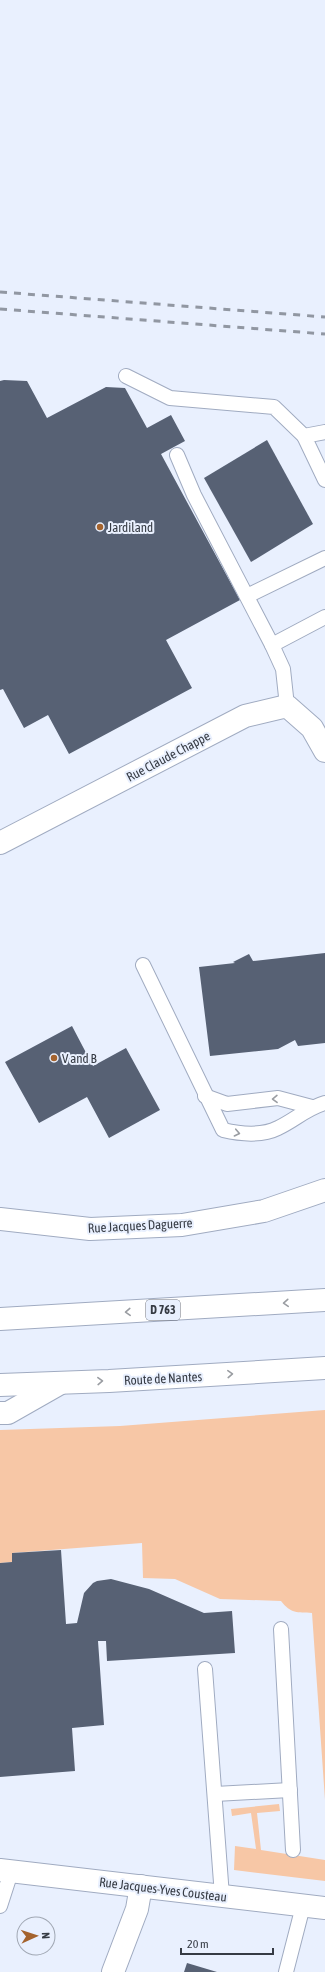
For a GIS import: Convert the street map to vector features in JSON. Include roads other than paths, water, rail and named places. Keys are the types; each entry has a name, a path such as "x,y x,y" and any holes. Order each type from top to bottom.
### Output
{"main road":[{"path":"287,706 312,728 325,751"},
{"name":"Rue Claude Chappe","path":"0,843 245,716 287,706"},
{"name":"Rue Jacques Daguerre","path":"0,1219 90,1229 182,1225 264,1211 325,1190"},
{"name":"D 763","path":"0,1320 325,1300"},
{"name":"Route de Nantes","path":"0,1385 325,1368"},
{"path":"0,1413 8,1413 61,1382"},
{"name":"Rue Jacques-Yves Cousteau","path":"5,1871 325,1908"},
{"path":"114,1972 137,1909 141,1886"}],"lane":[{"path":"126,376 170,398 274,407 304,436 325,480"},
{"path":"304,436 325,432"},
{"path":"177,455 194,495 283,669 287,706"},
{"path":"247,596 325,558"},
{"path":"272,645 325,617"},
{"path":"143,964 205,1096 223,1130 243,1135 277,1129 319,1105"},
{"path":"205,1096 227,1104 278,1098 319,1105"},
{"path":"281,1629 293,1850"},
{"path":"205,1669 222,1896"},
{"path":"215,1794 290,1790"},
{"path":"0,1906 5,1871"},
{"path":"286,1972 304,1906"}],"railway":[{"path":"0,292 325,317"},
{"path":"0,309 325,334"}],"place":[{"name":"Jardiland","path":"100,527"},
{"name":"V and B","path":"54,1058"}]}
